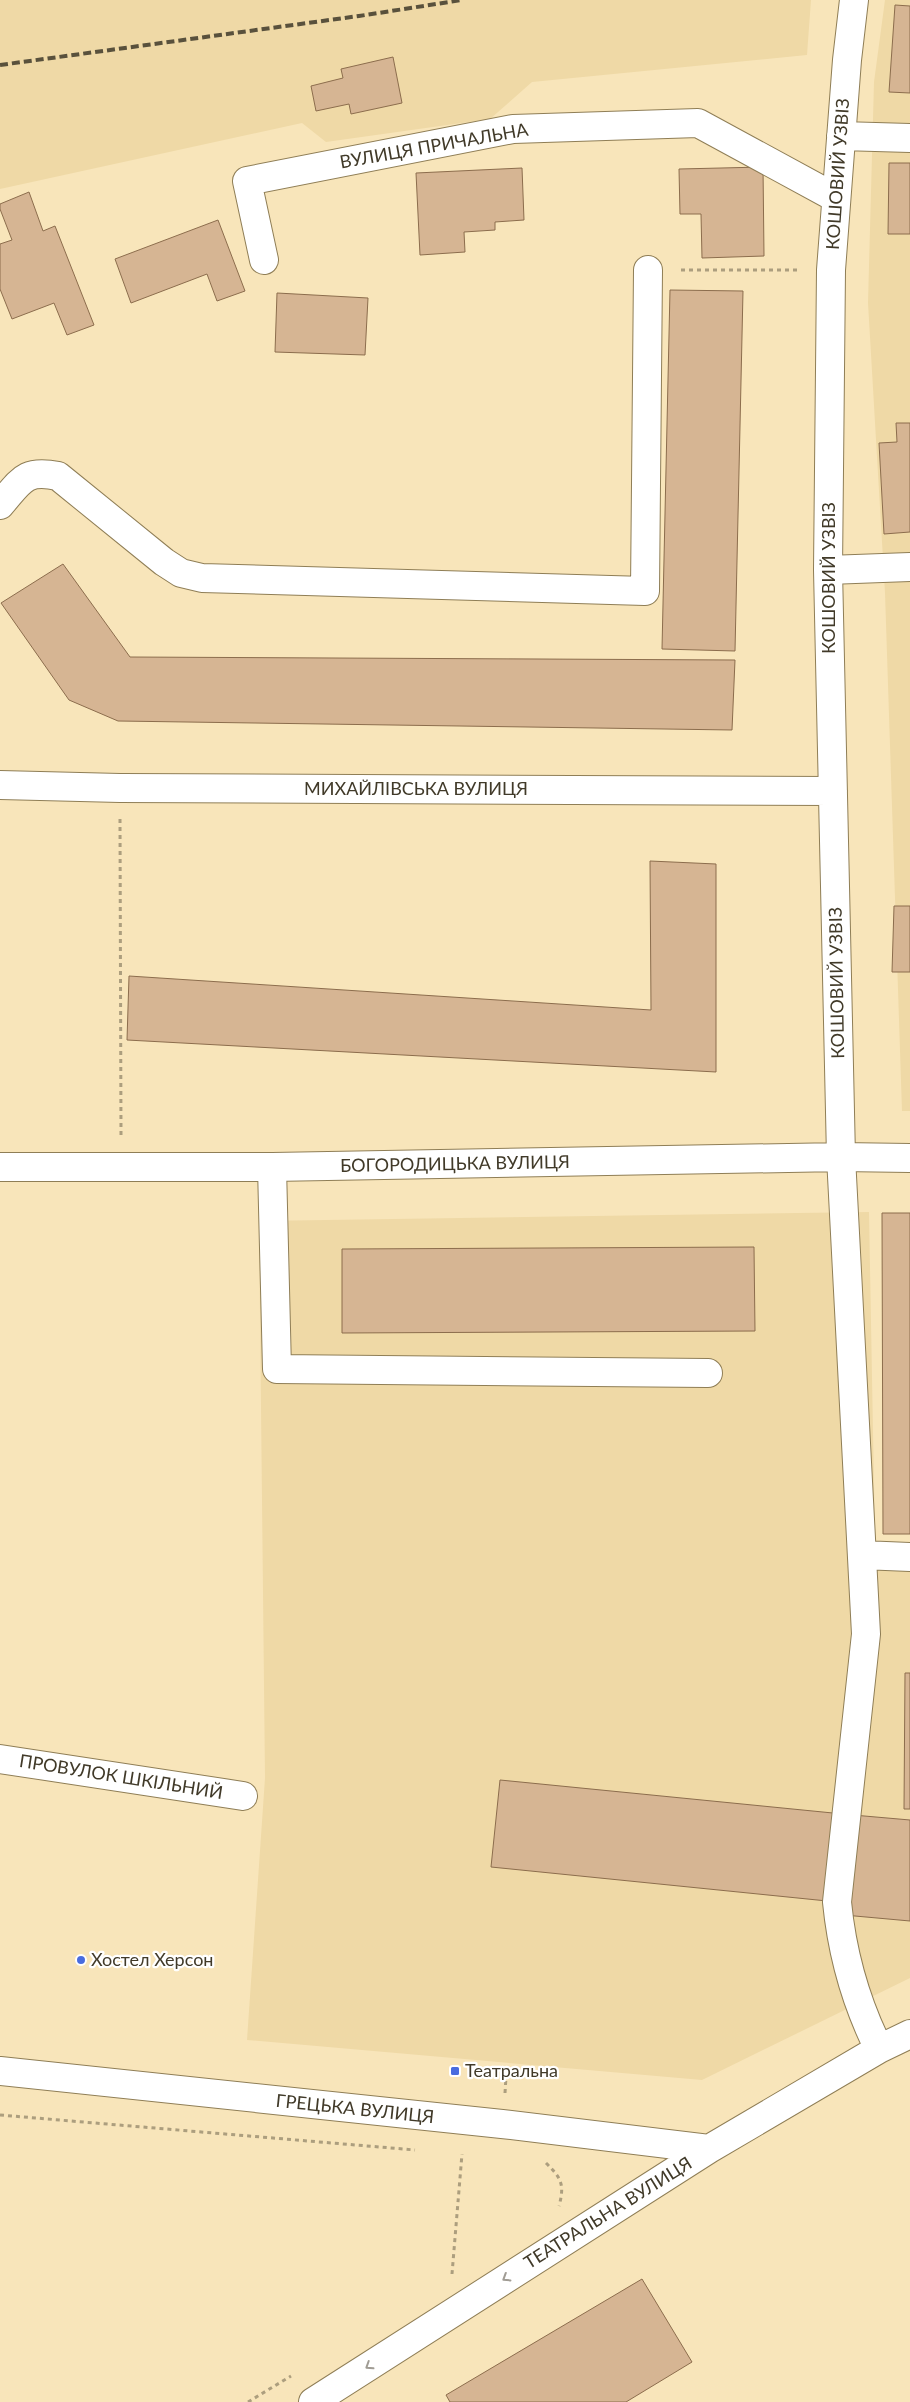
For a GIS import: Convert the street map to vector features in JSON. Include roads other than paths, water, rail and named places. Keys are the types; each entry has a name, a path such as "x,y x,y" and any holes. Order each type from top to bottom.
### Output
{"street":[{"name":"КОШОВИЙ УЗВІЗ","path":"854,0 831,270 828,570 841,1157 866,1634 837,1902 840,1934 860,2008 879,2049"},
{"name":"ВУЛИЦЯ ПРИЧАЛЬНА","path":"264,260 247,181 513,129 698,123 836,198"},
{"path":"841,136 910,138"},
{"path":"0,504 24,478 40,472 58,476 164,562 181,573 202,578 645,591 648,270"},
{"path":"828,570 910,567"},
{"name":"МИХАЙЛІВСЬКА ВУЛИЦЯ","path":"0,784 120,788 833,791"},
{"name":"БОГОРОДИЦЬКА ВУЛИЦЯ","path":"0,1167 272,1167 841,1157 910,1158"},
{"path":"272,1167 277,1369 708,1372"},
{"path":"862,1555 910,1557"},
{"name":"ПРОВУЛОК ШКІЛЬНИЙ","path":"0,1759 243,1796"},
{"name":"ТЕАТРАЛЬНА ВУЛИЦЯ","path":"313,2402 710,2149 879,2049 910,2034"},
{"name":"ГРЕЦЬКА ВУЛИЦЯ","path":"0,2071 502,2124 710,2149"}],"railway":[{"path":"0,65 462,0"}],"place":[{"name":"Хостел Херсон","path":"81,1960"},
{"name":"Театральна","path":"455,2071"}]}
